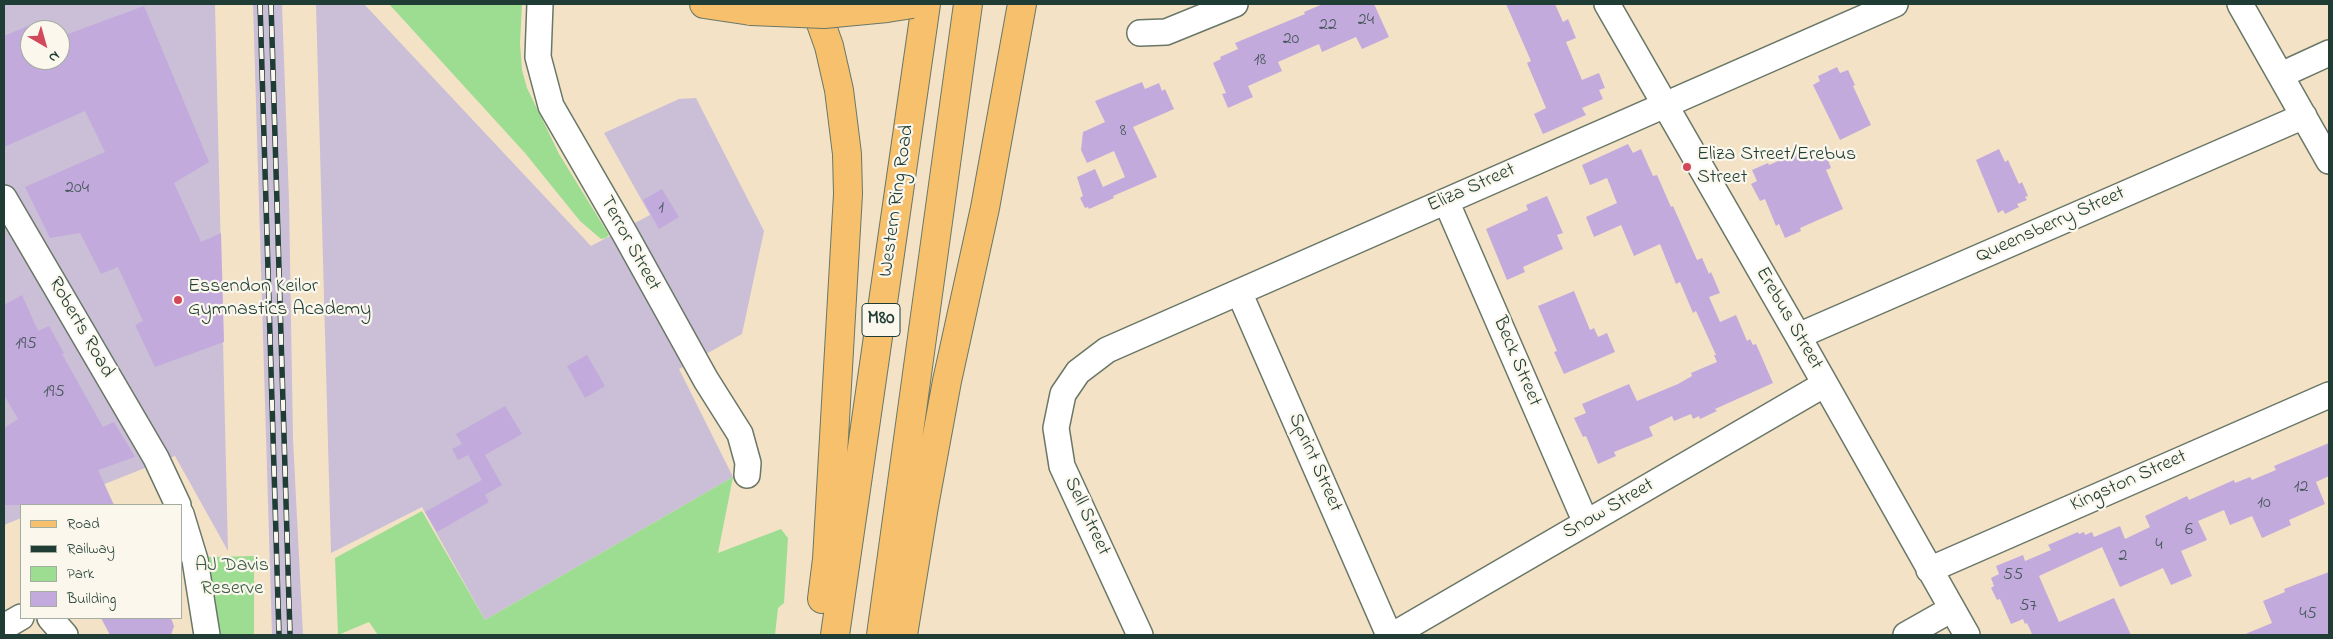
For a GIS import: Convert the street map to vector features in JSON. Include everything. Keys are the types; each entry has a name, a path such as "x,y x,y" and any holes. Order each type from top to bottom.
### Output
{"main road":[{"path":"704,4 751,11 832,14 912,4"},
{"path":"814,4 829,46 839,90 847,154 848,194 827,559 817,635"},
{"name":"Western Ring Road","path":"836,635 926,4"},
{"name":"Western Ring Road","path":"882,635 968,4"},
{"path":"904,635 946,381 985,208 1022,4"}],"street":[{"name":"Terror Street","path":"540,4 538,57 551,106 706,380 737,428 745,446 748,463 747,475"},
{"path":"1140,33 1166,32 1235,4"},
{"name":"Erebus Street","path":"1607,4 1798,336 1966,635"},
{"name":"Eliza Street","path":"1063,394 1078,372 1107,350 1895,4"},
{"path":"2240,4 2329,161"},
{"path":"2280,75 2329,53"},
{"name":"Queensberry Street","path":"1798,336 2304,116"},
{"name":"Roberts Road","path":"4,198 156,458 178,504"},
{"name":"Beck Street","path":"1446,201 1586,523"},
{"name":"Sprint Street","path":"1239,292 1388,635"},
{"name":"Snow Street","path":"1393,635 1825,384"},
{"name":"Sell Street","path":"1063,394 1056,428 1062,466 1140,635"},
{"name":"Kingston Street","path":"1929,570 2329,394"},
{"name":"Roberts Road","path":"156,458 167,504"},
{"path":"182,517 195,560 207,635"},
{"path":"182,557 193,635"},
{"path":"1906,635 1952,609"},
{"path":"4,627 20,618"},
{"path":"51,619 64,635"}],"shaded area":[{"path":"4,4 215,4 228,551 175,456 55,504 20,504 20,518 4,525"},
{"path":"253,4 282,4 289,200 293,439 303,635 272,635"},
{"path":"316,4 364,4 591,246 650,215 604,133 679,99 696,98 764,231 742,334 679,369 733,477 485,620 422,507 331,553"}],"green space":[{"path":"389,4 522,4 520,43 522,70 527,88 559,154 609,235 606,238 601,239 580,221 525,153"},
{"path":"733,477 718,553 781,529 788,538 784,603 778,608 775,635 378,635 369,622 338,635 335,558 422,511 485,620"},
{"name":"AJ Davis Reserve","path":"254,556 254,635 212,635 209,557"}],"building":[{"path":"1323,4 1374,4 1389,37 1362,49 1356,37 1322,52 1319,44 1278,62 1282,71 1248,86 1253,97 1228,108 1222,94 1226,93 1213,63 1221,59 1220,57 1238,49 1235,43 1305,14 1304,12"},
{"path":"1506,4 1555,4 1563,22 1568,19 1576,38 1566,42 1582,80 1599,73 1605,88 1599,90 1603,99 1582,108 1586,115 1543,134 1534,114 1546,108 1527,63 1531,61"},
{"path":"144,6 209,162 174,183 201,242 221,233 224,342 155,367 135,325 143,321 118,267 101,274 80,233 50,238 25,187 105,152 85,111 4,147 4,36 20,29 20,70 70,70 70,33"},
{"path":"1837,67 1840,73 1848,70 1855,85 1853,86 1871,125 1840,140 1813,85 1820,81 1818,76"},
{"path":"1142,82 1145,89 1159,83 1162,91 1165,89 1174,109 1133,127 1157,177 1113,196 1114,198 1089,209 1088,207 1085,208 1080,198 1083,196 1077,177 1095,169 1103,187 1125,177 1114,151 1087,163 1081,150 1083,132 1105,122 1095,101"},
{"path":"1628,144 1633,153 1641,149 1653,176 1657,175 1671,207 1673,206 1697,260 1702,258 1709,274 1711,272 1720,293 1709,297 1720,322 1736,315 1747,341 1750,339 1753,345 1756,344 1773,383 1715,409 1717,411 1700,419 1699,416 1693,419 1691,414 1674,421 1672,416 1649,427 1653,436 1614,452 1616,456 1598,464 1586,436 1583,437 1574,418 1586,413 1582,404 1629,384 1637,401 1678,384 1692,376 1691,373 1717,362 1714,355 1716,355 1696,311 1693,313 1680,282 1676,284 1660,244 1634,256 1621,225 1594,237 1586,217 1617,203 1607,178 1590,185 1582,165"},
{"path":"1806,149 1812,161 1826,155 1831,168 1826,170 1843,209 1800,228 1801,231 1785,238 1779,224 1776,226 1765,199 1760,201 1751,184 1757,181 1752,170 1768,163 1769,165"},
{"path":"1999,149 2005,162 2008,160 2019,184 2022,182 2028,196 2025,197 2027,200 2017,204 2019,207 2005,214 2003,210 1998,213 1976,160"},
{"path":"662,189 679,217 659,229 643,200"},
{"path":"1547,196 1563,233 1557,235 1563,249 1523,267 1525,272 1507,280 1486,229 1528,210 1526,205"},
{"path":"1574,291 1590,330 1594,328 1598,337 1607,333 1615,352 1564,374 1554,352 1557,351 1538,306"},
{"path":"22,295 38,331 49,326 64,353 62,354 103,427 114,422 135,457 98,470 114,504 4,505 4,428 18,419 4,395 4,305"},
{"path":"587,355 605,386 585,398 567,366"},
{"path":"505,406 522,434 485,455 502,485 485,495 489,502 437,532 425,512 482,480 468,455 458,460 452,449 462,444 456,434"},
{"path":"2329,443 2329,476 2316,482 2325,504 2289,520 2291,525 2262,538 2252,516 2230,525 2224,510 2198,521 2207,540 2181,551 2192,576 2171,585 2163,568 2120,587 2102,547 2039,576 2059,622 2114,598 2131,635 2030,635 2032,634 2023,619 2011,624 2000,599 1997,600 1991,588 1994,586 1991,578 1999,574 1996,566 2023,555 2025,561 2051,550 2048,545 2078,532 2079,534 2084,532 2085,535 2092,532 2094,537 2120,526 2125,539 2150,527 2145,516 2187,496 2189,500 2234,480 2235,483 2250,477 2252,480 2276,470 2274,466"},
{"path":"2329,572 2329,635 2243,635 2272,623 2263,601 2285,592 2284,589"},
{"path":"102,619 171,619 174,626 171,635 110,635"}],"railway":[{"path":"260,4 279,635"},
{"path":"271,4 290,635"}],"place":[{"name":"Eliza Street/Erebus Street","path":"1687,167"},
{"name":"Essendon Keilor Gymnastics Academy","path":"178,300"}]}
